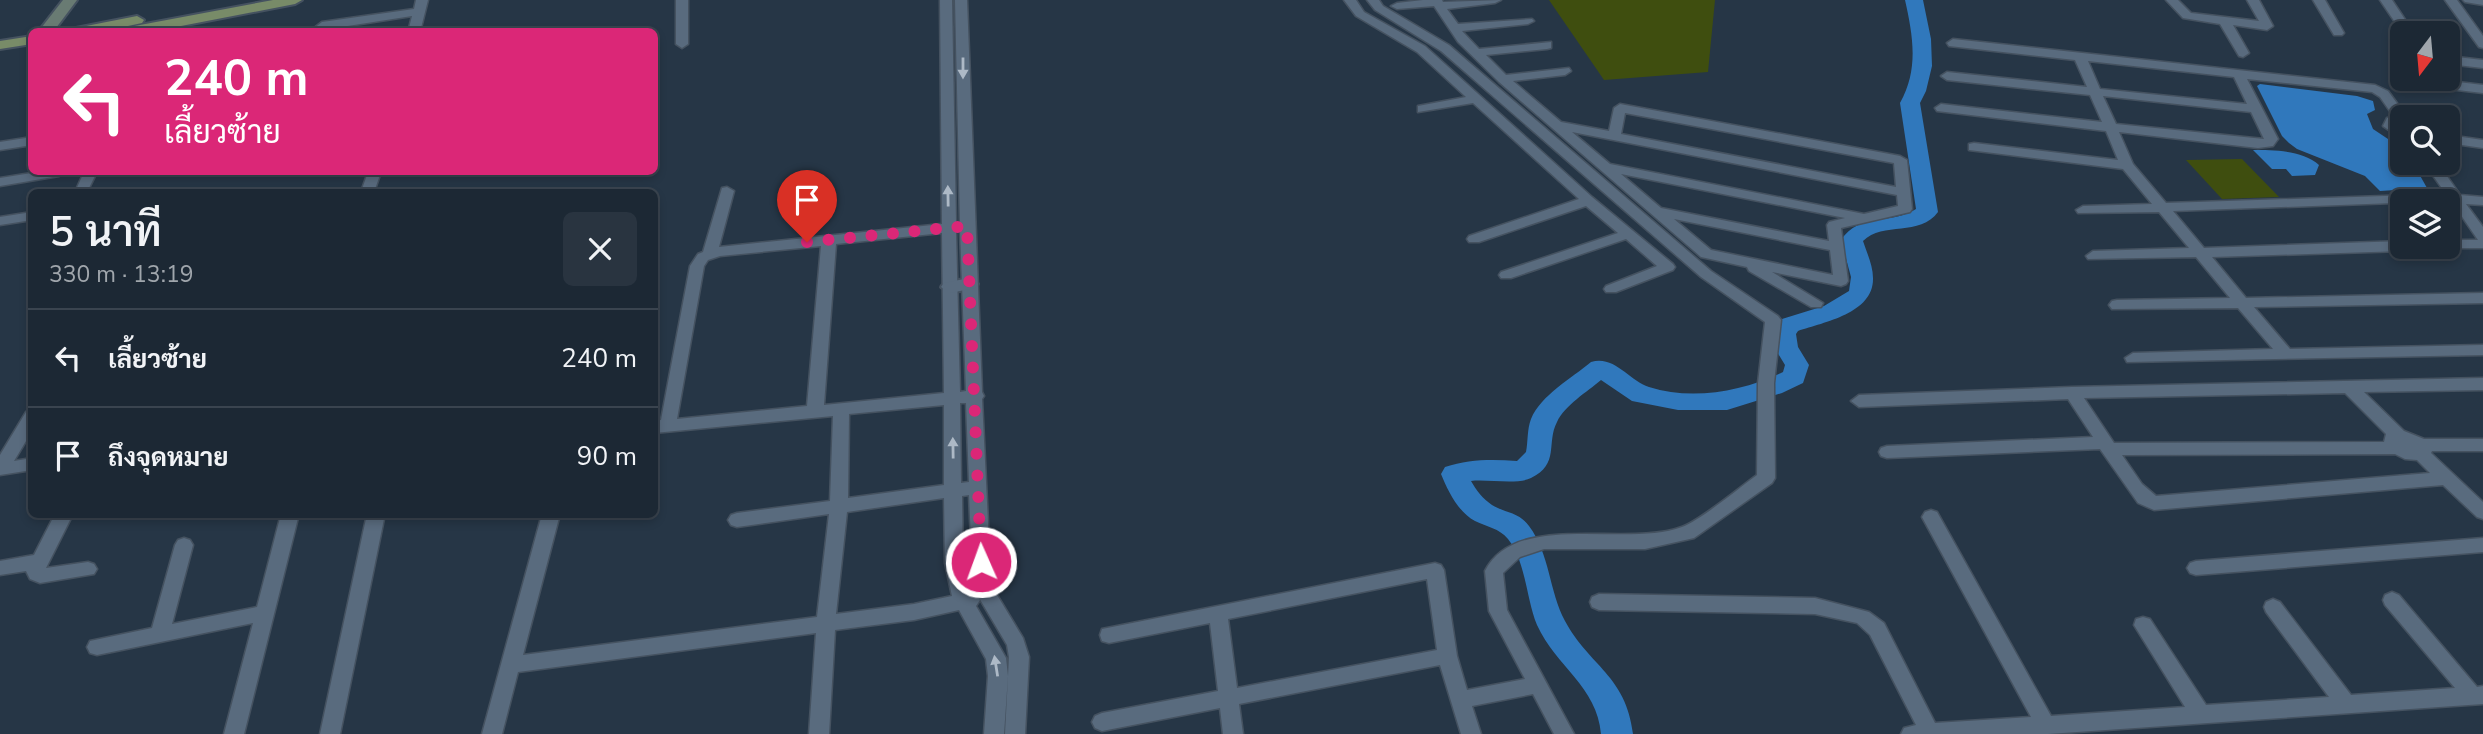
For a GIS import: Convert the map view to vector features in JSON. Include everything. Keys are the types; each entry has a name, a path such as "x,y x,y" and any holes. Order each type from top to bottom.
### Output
{"main road":[{"path":"49,28 70,0"},
{"path":"64,28 85,0"},
{"path":"97,28 247,0"},
{"path":"145,28 295,0"},
{"path":"0,46 28,41"},
{"path":"0,54 28,49"}],"street":[{"path":"682,0 682,44"},
{"path":"946,0 954,563 964,602 996,658 998,676 994,734"},
{"path":"961,0 969,284 976,396 982,586 1016,643 1019,657 1015,734 1007,734"},
{"path":"1350,0 1360,14 1421,49 1473,99 1668,267 1611,289"},
{"path":"1373,0 1379,8 1445,48 1706,274 1773,320 1765,388 1766,478 1688,533 1645,542 1544,542 1522,549 1494,571 1498,611 1564,734"},
{"path":"1397,6 1494,0"},
{"path":"2172,0 2187,16 2267,26 2253,0"},
{"path":"2319,0 2338,33"},
{"path":"2386,0 2400,21"},
{"path":"2451,0 2479,33 2483,44"},
{"path":"2469,0 2483,2"},
{"path":"1438,3 1454,28 1503,79 1706,254 1841,281 1833,225 1905,209 1900,160 1620,108 1614,136"},
{"path":"320,28 420,6 415,28"},
{"path":"1454,28 1528,20"},
{"path":"2225,22 2243,53"},
{"path":"1953,43 2381,91 2392,105"},
{"path":"1476,53 1547,45"},
{"path":"2080,57 2127,165 2285,354"},
{"path":"2460,61 2483,64"},
{"path":"1503,79 1565,71"},
{"path":"1941,108 2258,145 2268,143 2271,139 2239,75"},
{"path":"1947,76 2256,109"},
{"path":"2460,87 2483,89"},
{"path":"1422,109 1473,99"},
{"path":"1559,126 1903,192"},
{"path":"2460,131 2483,134"},
{"path":"2460,141 2483,144"},
{"path":"0,146 28,142"},
{"path":"1975,147 2127,165"},
{"path":"1607,167 1866,218"},
{"path":"0,182 41,175"},
{"path":"710,254 727,191"},
{"path":"2460,199 2483,201"},
{"path":"1474,239 1589,200"},
{"path":"2083,211 2390,200"},
{"path":"2460,207 2483,237"},
{"path":"1658,211 1836,247"},
{"path":"0,221 28,217"},
{"path":"967,226 829,239 703,257 697,266 661,426 952,396 976,396"},
{"path":"1506,275 1628,234"},
{"path":"815,411 829,239"},
{"path":"2460,245 2483,244"},
{"path":"2093,256 2390,246"},
{"path":"1743,261 1816,303"},
{"path":"950,287 969,284"},
{"path":"2117,305 2483,298"},
{"path":"2133,358 2483,350"},
{"path":"1859,401 2072,393 2483,384"},
{"path":"2348,387 2397,442"},
{"path":"2072,393 2136,489 2144,498 2154,503 2446,478"},
{"path":"819,734 826,621 839,505 841,408"},
{"path":"0,469 28,423"},
{"path":"1886,452 2415,440 2446,478 2483,512"},
{"path":"2421,450 2483,446"},
{"path":"0,469 28,465"},
{"path":"737,520 979,486"},
{"path":"1931,517 2046,726"},
{"path":"62,518 35,571 40,576 88,569"},
{"path":"234,734 289,518"},
{"path":"330,734 375,518"},
{"path":"492,734 550,518"},
{"path":"160,634 184,545"},
{"path":"2196,568 2483,545"},
{"path":"0,568 40,561"},
{"path":"1109,635 1435,570 1447,656 1471,734"},
{"path":"510,665 826,621 914,612 987,595"},
{"path":"2392,600 2478,695"},
{"path":"1599,602 1815,606 1862,617 1877,629 1921,733 2046,726 2076,729 2200,713 2478,695"},
{"path":"2273,607 2345,703"},
{"path":"97,648 265,613"},
{"path":"1218,615 1233,734"},
{"path":"2143,625 2200,713"},
{"path":"1102,722 1447,656"},
{"path":"1461,700 1538,685"}],"green space":[{"path":"1549,0 1715,0 1708,72 1604,80"},
{"path":"2242,159 2279,197 2222,199 2186,160"}],"water":[{"path":"2260,84 2357,96 2373,101 2375,110 2367,114 2373,129 2390,140 2390,175 2420,175 2427,188 2380,191 2365,176 2297,149 2282,136 2257,86"},
{"path":"2253,150 2305,156 2319,165 2315,175 2292,176 2286,169 2272,169"}],"waterway":[{"path":"1617,734 1610,701 1592,675 1560,639 1552,625 1531,558 1520,534 1509,523 1478,509 1465,495 1454,474 1486,469 1523,471 1539,456 1543,421 1556,404 1600,368 1641,395 1678,401 1727,401 1773,387 1794,377 1797,365 1786,347 1784,333 1790,325 1832,312 1860,294 1862,277 1852,240 1869,227 1908,221 1927,212 1910,103 1917,91 1923,66 1922,39 1914,0"}],"route":[{"path":"807,242 967,226 981,562"}]}
